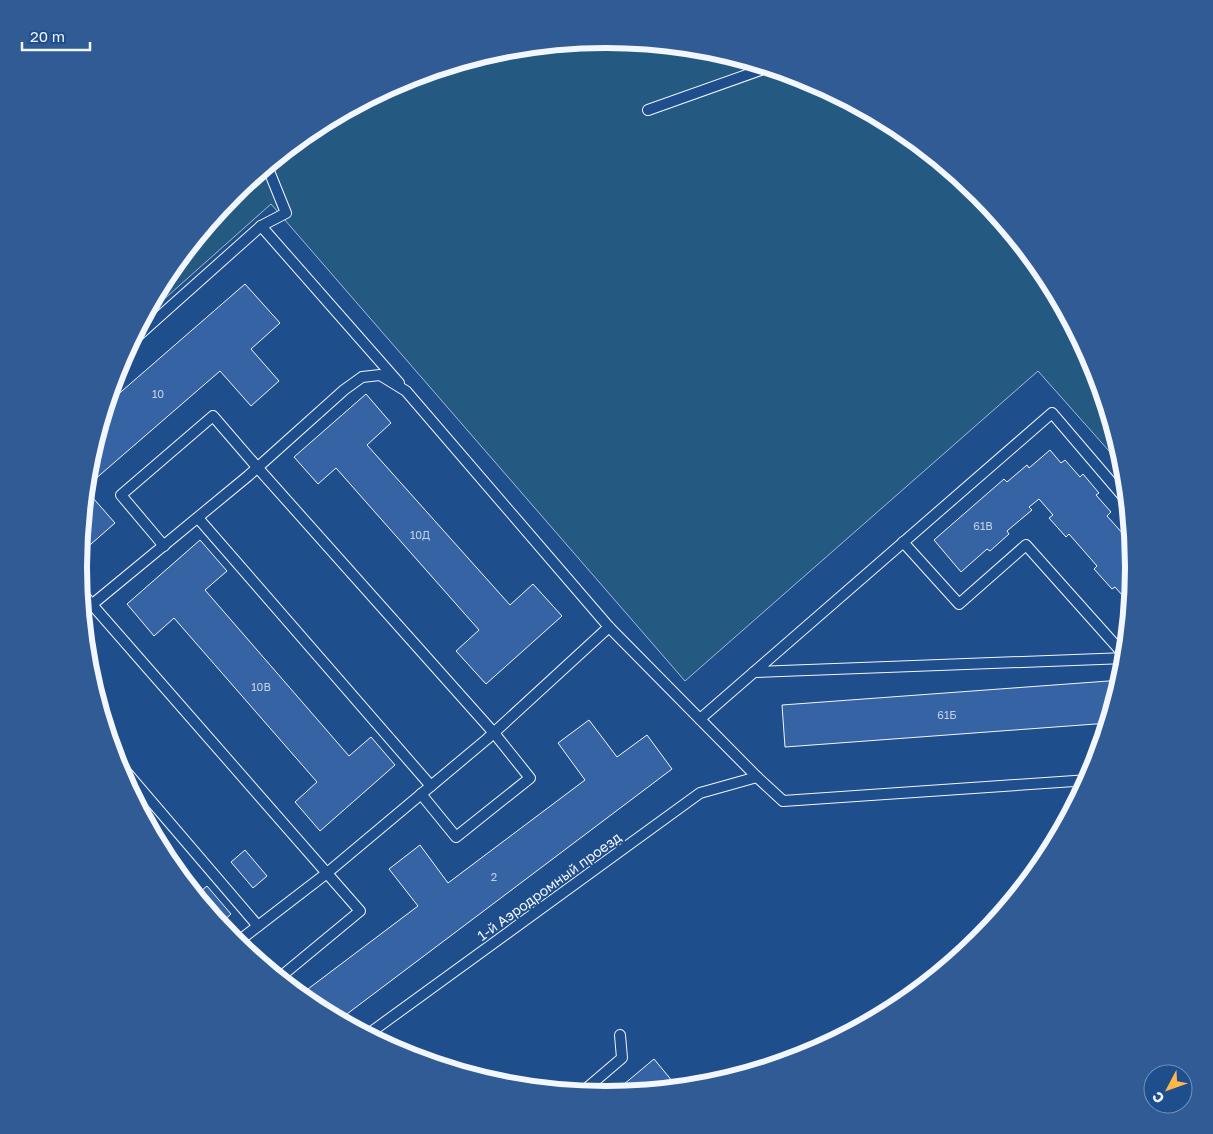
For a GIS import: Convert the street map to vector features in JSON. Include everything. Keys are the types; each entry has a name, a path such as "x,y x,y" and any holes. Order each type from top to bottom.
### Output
{"lane":[{"path":"648,110 758,70"},
{"path":"145,330 261,226 286,213 269,172"},
{"path":"261,226 609,627 783,801 1079,781"},
{"path":"89,608 198,518 344,390 362,377 380,375 406,391"},
{"path":"700,719 1052,413 1121,494"},
{"path":"164,546 121,495 213,416 257,468 494,733 530,778 456,837 421,794"},
{"path":"198,518 431,786"},
{"path":"903,542 959,604 1026,545 1119,650"},
{"path":"88,600 360,911 283,974"},
{"path":"243,938 327,872 494,733 609,627"},
{"path":"754,672 1118,657"},
{"name":"1-й Аэродромный проезд","path":"373,1031 700,793 757,777"},
{"path":"134,781 258,926"},
{"path":"590,1086 622,1058 620,1036"}],"shaded area":[{"path":"573,49 640,49 674,52 708,57 741,65 805,87 836,101 895,135 949,176 997,224 1038,278 1072,337 1098,400 1114,456 1038,371 685,681 271,204 159,304 194,251 216,224 264,176 318,135 347,117 408,87 472,65 505,57"}],"building":[{"path":"245,284 280,323 251,349 279,381 251,406 220,371 95,480 105,433 117,396"},
{"path":"366,394 391,423 367,445 510,605 533,584 562,616 486,684 456,651 479,630 336,468 318,484 294,457"},
{"path":"1050,450 1061,463 1065,460 1080,477 1083,474 1099,493 1096,495 1111,512 1107,516 1125,536 1125,598 1115,587 1112,589 1094,569 1097,566 1069,534 1066,537 1049,518 1053,515 1039,499 1029,507 1032,510 1007,531 1009,534 990,551 987,549 961,572 934,540 1004,479 1007,482 1027,465 1029,468"},
{"path":"91,496 115,523 88,547"},
{"path":"200,540 227,571 205,590 349,756 371,737 395,765 320,831 295,802 317,782 174,618 154,636 127,604"},
{"path":"1113,681 1101,724 785,747 782,705"},
{"path":"589,720 617,757 647,735 672,769 345,1016 306,990 418,906 389,869 420,845 448,883 585,780 558,743"},
{"path":"245,850 267,876 253,888 231,862"},
{"path":"207,886 231,914 225,919 201,891"},
{"path":"654,1059 673,1082 640,1085 622,1086"}]}
